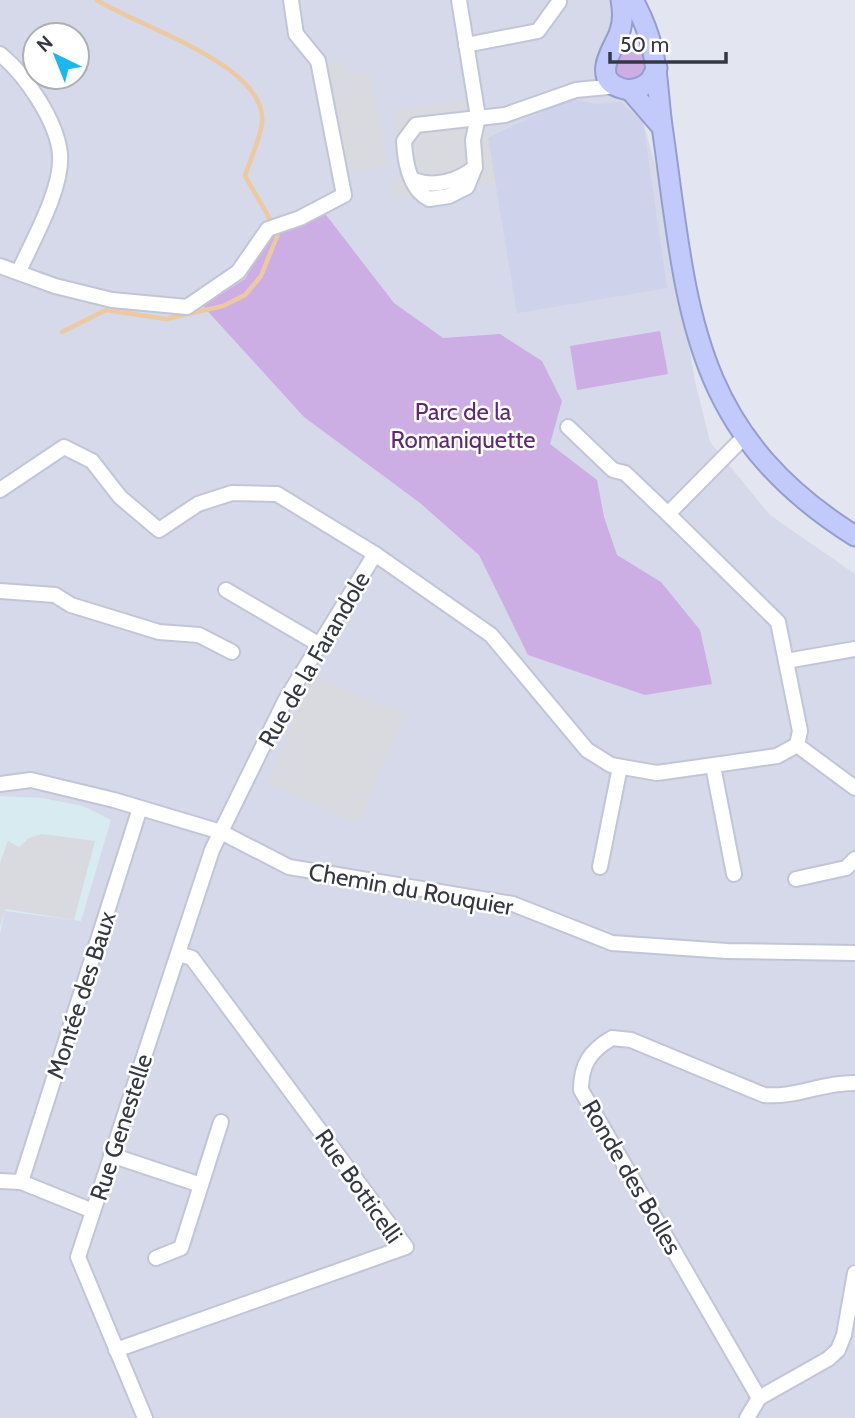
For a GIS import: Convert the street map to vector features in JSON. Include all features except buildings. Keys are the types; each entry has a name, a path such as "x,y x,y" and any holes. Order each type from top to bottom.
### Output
{"main road":[{"path":"621,0 622,21 609,51 607,74 662,126"},
{"path":"633,0 647,28 656,60 662,126 692,323 710,377 744,437 763,462 815,511 855,537"},
{"path":"609,51 627,38 635,38 650,45 656,60 644,86 624,88"}],"street":[{"path":"0,266 55,286 112,300 187,307 238,272 268,229 300,218 344,195 318,61 296,34 291,0"},
{"path":"459,0 478,117 473,140 475,167 467,187 449,196 429,199 417,189 405,158 404,141 416,125 478,117 505,115 576,90 624,88"},
{"path":"466,45 538,31 559,2"},
{"path":"576,90 599,69 609,51"},
{"path":"0,54 18,68 43,107 60,154 53,193 19,271"},
{"path":"568,426 613,470 625,473 778,622 800,730 797,744 855,788"},
{"path":"668,514 744,437"},
{"path":"2,489 64,447 92,461 120,497 159,530 198,504 232,493 277,494 375,554"},
{"name":"Rue de la Farandole","path":"220,832 285,701 375,554 491,635 587,750 611,765 657,773 777,756 797,744"},
{"path":"226,590 320,645"},
{"path":"0,591 55,595 71,605 159,632 199,635 232,652"},
{"path":"786,661 855,649"},
{"path":"713,766 734,874"},
{"path":"600,867 620,767"},
{"name":"Chemin du Rouquier","path":"0,784 31,780 140,808 220,832 289,867 513,904 612,943 727,951 855,953"},
{"name":"Montée des Baux","path":"21,1182 140,808"},
{"name":"Rue Genestelle","path":"145,1418 78,1257 220,832"},
{"path":"796,879 846,868 855,859"},
{"name":"Rue Botticelli","path":"116,1350 406,1247 192,958 179,954"},
{"name":"Ronde des Bolles","path":"759,1398 581,1090 581,1071 587,1058 612,1038 631,1040 764,1095 785,1097 841,1082 855,1083"},
{"path":"156,1258 181,1248 221,1122"},
{"path":"111,1156 201,1185"},
{"path":"0,1181 21,1182 93,1211"},
{"path":"747,1418 759,1398 828,1359 838,1350 844,1335 855,1273"}],"shaded area":[{"path":"0,0 609,0 662,189 695,381 710,442 770,515 855,574 855,1418 0,1418"},
{"path":"344,61 347,75 369,72 388,165 348,174 327,65"},
{"path":"571,98 595,104 620,102 643,122 667,288 517,313 488,138"},
{"path":"470,100 488,138 495,184 417,189 398,203 391,185 403,172 400,140 393,110"},
{"path":"313,676 405,714 359,823 267,784"},
{"path":"0,796 42,798 83,806 111,820 81,921 5,911 0,934"},
{"path":"42,834 95,841 74,920 6,909 0,926 0,863 8,841 19,847 29,838"}],"green space":[{"path":"632,47 644,52 649,64 644,76 632,81 620,76 615,64 620,52"},
{"name":"Parc de la Romaniquette","path":"326,215 394,303 443,338 500,334 542,361 562,401 550,444 597,480 604,517 617,555 661,582 700,630 712,684 645,695 528,655 479,555 420,503 304,417 203,306 245,279 275,228"},
{"path":"660,331 668,374 577,390 570,346"}],"waterway":[{"path":"97,0 198,50 224,66 245,84 259,103 262,124 245,176 271,221"},
{"path":"62,332 106,310 166,319 223,306 245,295 261,276 278,234"}]}
